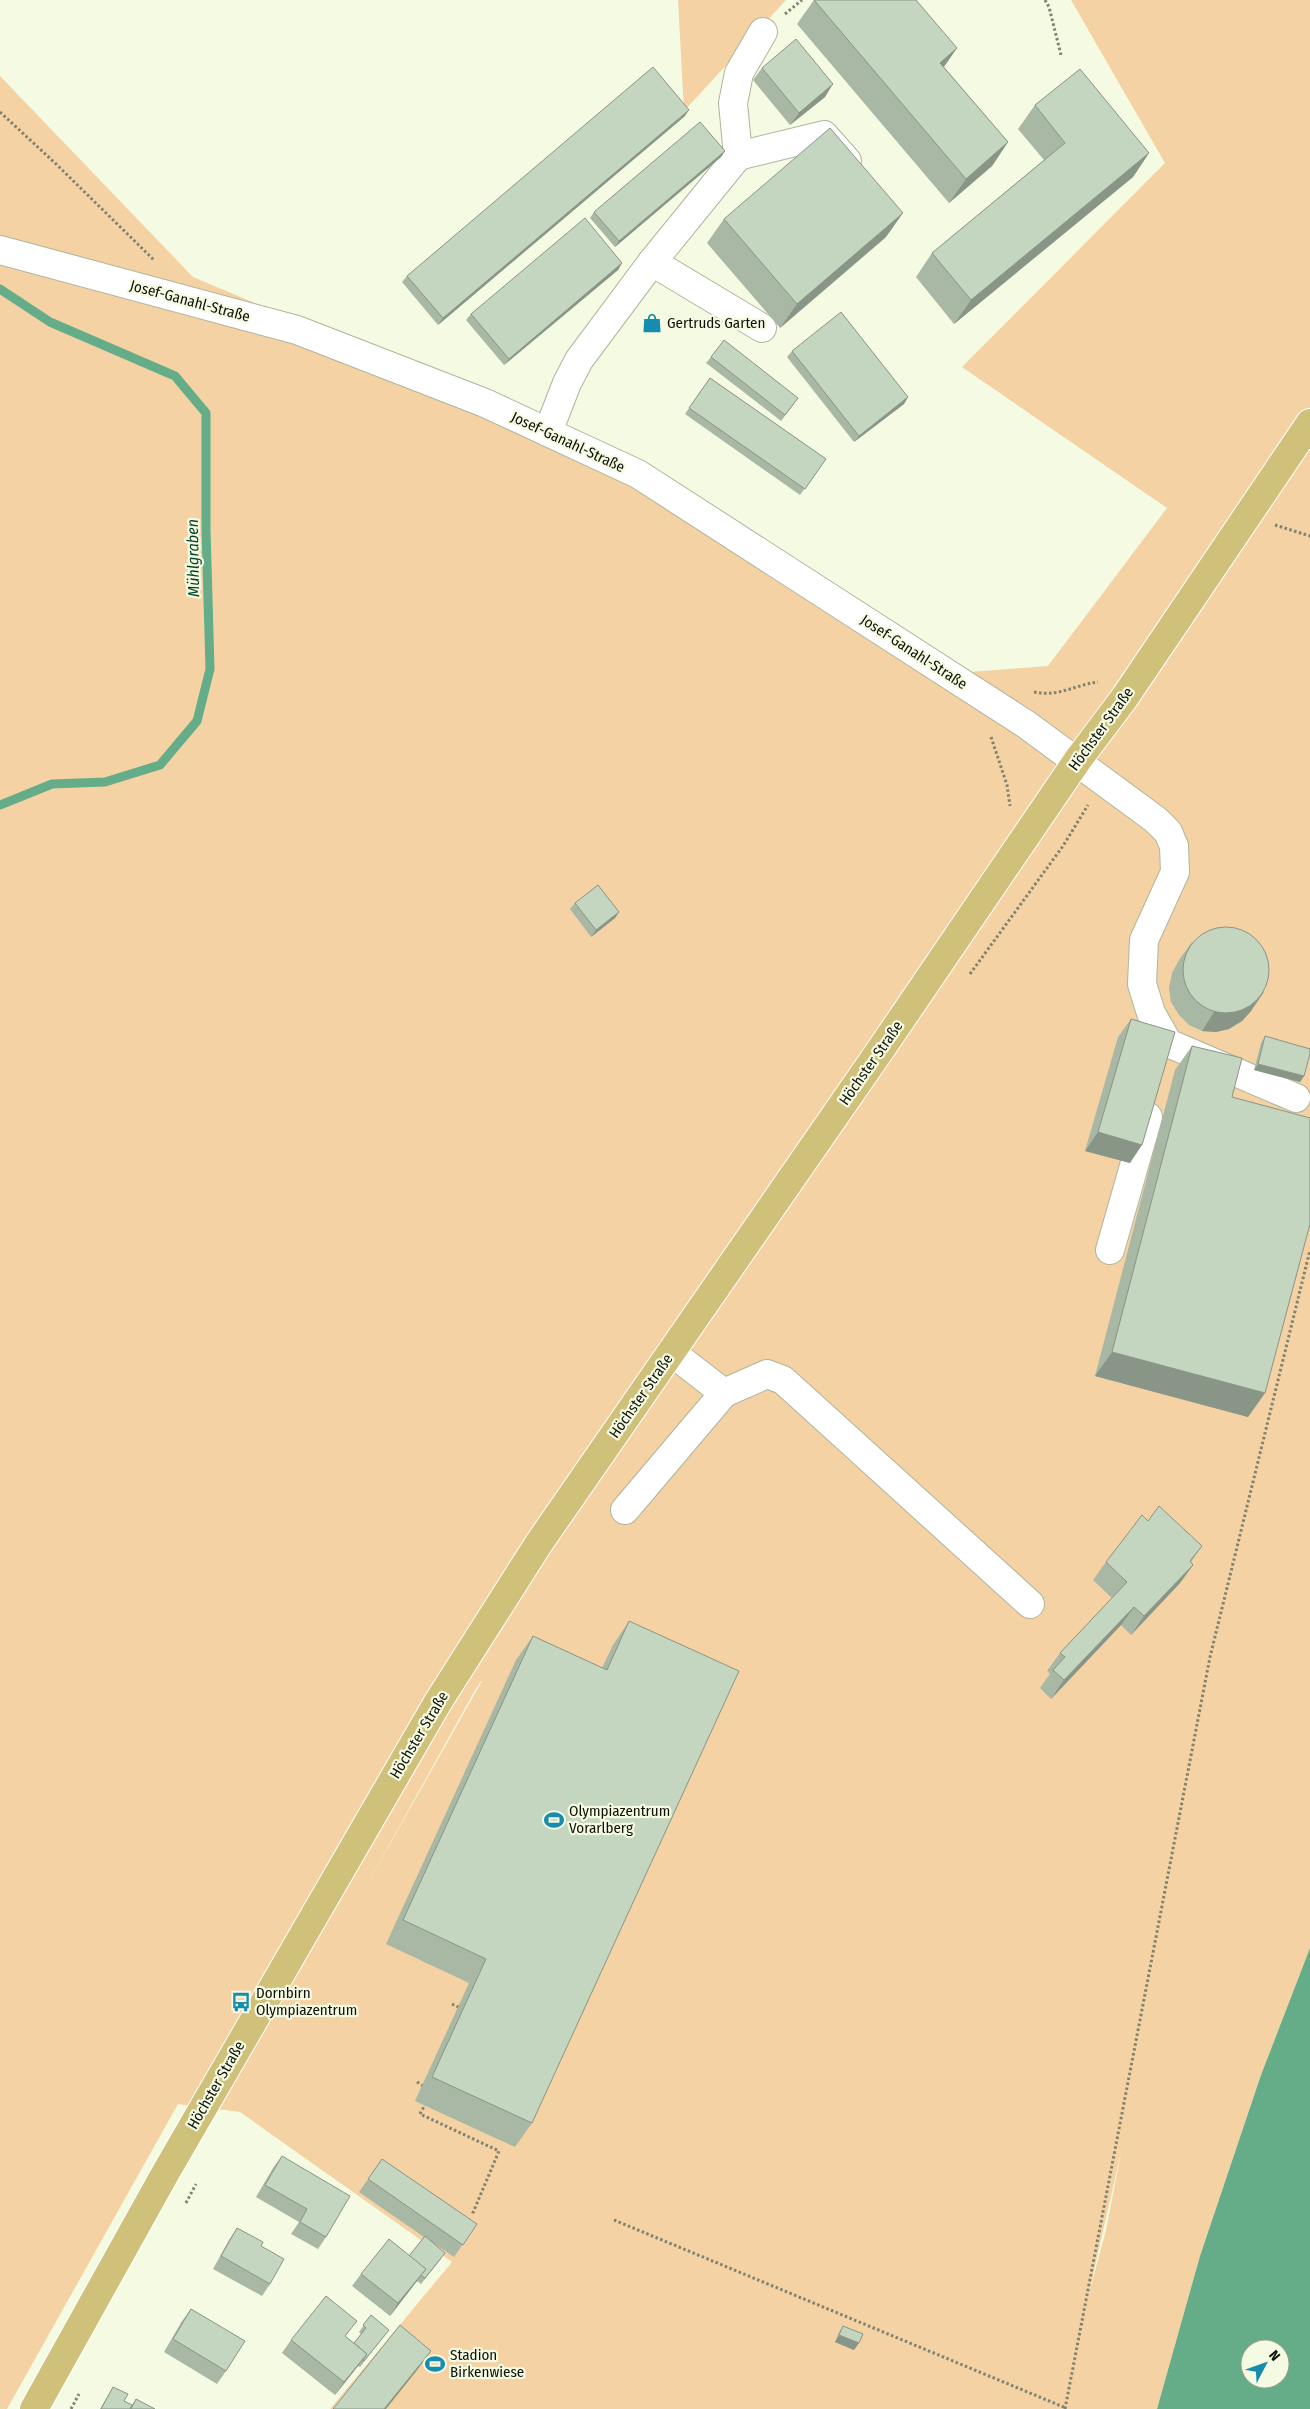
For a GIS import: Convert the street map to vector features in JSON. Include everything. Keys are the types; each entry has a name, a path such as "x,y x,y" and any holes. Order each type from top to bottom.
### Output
{"main road":[{"name":"Höchster Straße","path":"34,2409 166,2172 438,1702 539,1543 1035,826 1077,761 1125,697 1310,422"}],"street":[{"path":"738,156 733,103 739,73 763,32"},
{"path":"548,432 566,383 579,360 652,262 738,156 824,135 859,176"},
{"name":"Josef-Ganahl-Straße","path":"0,250 297,330 485,403 548,432 638,474 1027,725 1156,820 1168,832 1174,846 1175,872 1144,940 1142,967 1142,984 1151,1013 1168,1043"},
{"path":"652,262 762,328"},
{"path":"1110,1250 1168,1043 1296,1098"},
{"path":"672,1352 724,1393"},
{"path":"625,1510 724,1393 767,1374 784,1380 1030,1604"}],"path":[{"path":"1045,0 1049,7 1061,55"},
{"path":"0,112 158,264"},
{"path":"1271,524 1310,536"},
{"path":"614,2220 1065,2408 1210,1657 1310,1250"},
{"path":"452,2004 467,2011"},
{"path":"417,2082 431,2090"},
{"path":"428,2098 420,2114 499,2151 472,2215"}],"shaded area":[{"path":"678,0 786,0 684,111"},
{"path":"1071,0 1310,0 1310,1948 1261,2075 1200,2256 1157,2409 330,2409 452,2262 240,2112 178,2104 7,2409 0,2409 0,76 193,277 556,429 970,672 1048,666 1167,508 962,367 1165,163","holes":["482,1681 364,1890 474,1692","1122,2148 1106,2230 1088,2297"]},
{"path":"1310,1948 1310,2409 1157,2409 1200,2256 1261,2075"}],"building":[{"path":"814,0 916,0 957,48 940,63 1008,142 966,179"},
{"path":"796,39 833,84 799,113 762,68"},
{"path":"653,67 689,110 443,318 407,276"},
{"path":"1080,69 1149,153 971,300 932,253 1065,143 1035,105"},
{"path":"700,122 725,151 619,241 594,212"},
{"path":"830,128 903,213 797,304 724,219"},
{"path":"585,218 622,263 509,359 471,314"},
{"path":"841,312 908,397 859,436 792,351"},
{"path":"724,340 798,398 785,415 711,357"},
{"path":"710,378 826,459 805,489 689,408"},
{"path":"598,885 619,912 596,930 575,903"},
{"path":"1218,927 1234,927 1243,930 1257,939 1266,953 1269,970 1266,987 1257,1001 1243,1010 1234,1013 1218,1013 1202,1006 1190,994 1183,978 1183,962 1190,946 1202,934"},
{"path":"1131,1019 1175,1032 1142,1145 1098,1132"},
{"path":"1265,1036 1310,1049 1304,1076 1258,1064"},
{"path":"1192,1046 1242,1058 1232,1097 1310,1118 1310,1224 1265,1393 1112,1352"},
{"path":"1159,1506 1202,1546 1190,1561 1193,1565 1144,1616 1134,1607 1064,1680 1053,1670 1065,1657 1060,1653 1127,1582 1106,1562 1142,1515 1148,1521"},
{"name":"Olympiazentrum Vorarlberg","path":"629,1621 739,1671 532,2123 432,2077 486,1959 403,1920 533,1636 607,1670"},
{"path":"282,2156 350,2196 326,2237 300,2222 307,2209 265,2185"},
{"path":"382,2159 477,2224 463,2245 368,2179"},
{"path":"237,2228 263,2242 261,2246 284,2259 270,2284 221,2256"},
{"path":"425,2236 445,2253 425,2278 421,2275 426,2269 409,2256"},
{"path":"389,2239 426,2269 398,2303 361,2274"},
{"path":"326,2296 357,2321 345,2336 367,2354 344,2382 291,2340"},
{"path":"191,2309 245,2341 226,2371 173,2339"},
{"path":"371,2315 389,2330 364,2361 367,2354 354,2343 366,2328 363,2325"},
{"path":"400,2325 431,2351 384,2409 333,2409"},
{"path":"843,2326 863,2334 859,2343 839,2335"},
{"path":"113,2387 128,2394 124,2401 132,2405 130,2409 101,2409"},
{"path":"136,2399 155,2409 131,2409"}],"waterway":[{"name":"Mühlgraben","path":"0,289 50,322 175,376 206,413 206,529 210,669 197,721 160,765 105,782 52,784 0,805"}],"place":[{"name":"Gertruds Garten","path":"652,323"},
{"name":"Olympiazentrum Vorarlberg","path":"554,1820"},
{"name":"Dornbirn Olympiazentrum","path":"241,2002"},
{"name":"Stadion Birkenwiese","path":"435,2364"}]}
